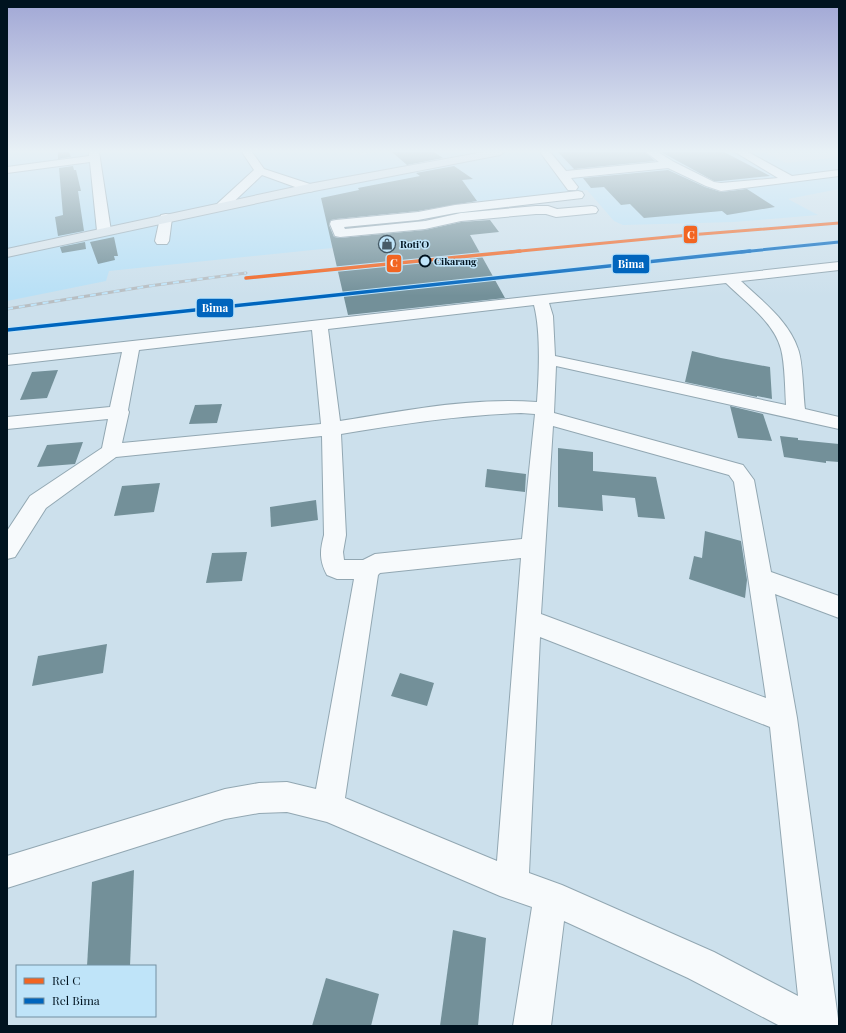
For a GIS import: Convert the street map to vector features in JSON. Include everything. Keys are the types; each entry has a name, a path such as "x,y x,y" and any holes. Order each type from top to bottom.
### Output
{"highway":[{"path":"7,252 250,200"}],"street":[{"path":"100,200 104,231"},
{"path":"222,206 228,200"},
{"path":"527,200 516,208 425,224 340,233 336,224 418,216 455,209 516,208 548,210 556,213 592,210"},
{"path":"162,241 166,218"},
{"path":"7,360 839,266"},
{"path":"730,279 767,314 787,340 790,350 796,413"},
{"path":"512,884 533,547 545,413 548,359 545,316 540,300"},
{"path":"319,324 331,429 335,535 331,551 332,562 338,569 367,570 375,564 533,547"},
{"path":"111,451 120,412 132,345"},
{"path":"548,359 839,423"},
{"path":"7,550 38,502 111,451 331,429 427,414 486,408 521,407 736,470 744,480 783,718 819,1026"},
{"path":"7,423 120,412"},
{"path":"328,807 367,570"},
{"path":"761,579 839,607"},
{"path":"529,621 783,718"},
{"path":"7,872 232,803 259,798 287,797 328,807 512,884 550,897 701,965 819,1026"},
{"path":"532,1026 550,897"}],"shaded area":[{"path":"7,200 489,200 327,217 332,248 109,271 106,281 7,301"},
{"path":"596,200 790,200 818,215 734,222 623,225 614,221"}],"building":[{"path":"62,200 79,200 84,231 58,236 55,217 63,215"},
{"path":"322,200 477,201 418,211 331,220 329,225 334,237 340,238 425,230 461,222 490,220 499,232 470,235 505,298 348,315"},
{"path":"616,200 764,200 775,207 727,215 722,211 644,218 630,204 621,205"},
{"path":"114,237 118,256 114,256 115,260 98,264 90,242"},
{"path":"85,242 86,249 62,253 60,247"},
{"path":"692,351 770,367 772,399 685,382"},
{"path":"58,370 47,398 20,400 32,372"},
{"path":"222,404 217,423 189,424 195,405"},
{"path":"730,406 763,414 772,441 738,438"},
{"path":"780,436 798,438 798,440 839,444 839,462 826,461 826,463 784,457"},
{"path":"83,442 75,464 37,467 47,445"},
{"path":"558,448 593,452 593,471 656,477 665,519 638,517 635,498 602,495 603,511 558,507"},
{"path":"487,469 526,474 525,492 485,487"},
{"path":"160,483 154,512 114,516 122,486"},
{"path":"316,500 318,520 271,527 270,507"},
{"path":"705,531 741,541 747,580 745,598 689,579 694,556 702,558"},
{"path":"247,552 242,581 206,583 212,553"},
{"path":"107,644 103,673 32,686 38,656"},
{"path":"400,673 434,683 427,706 391,696"},
{"path":"134,870 130,965 87,965 92,882"},
{"path":"453,930 486,938 478,1026 440,1026"},
{"path":"326,978 379,994 371,1026 312,1026"}],"railway":[{"path":"7,309 149,286 246,273"}],"rail line":[{"name":"C","path":"246,278 689,235 839,223"},
{"name":"Bima","path":"7,330 839,242"}],"place":[{"name":"Roti'O","path":"387,244"},
{"name":"Cikarang","path":"425,261"}]}
